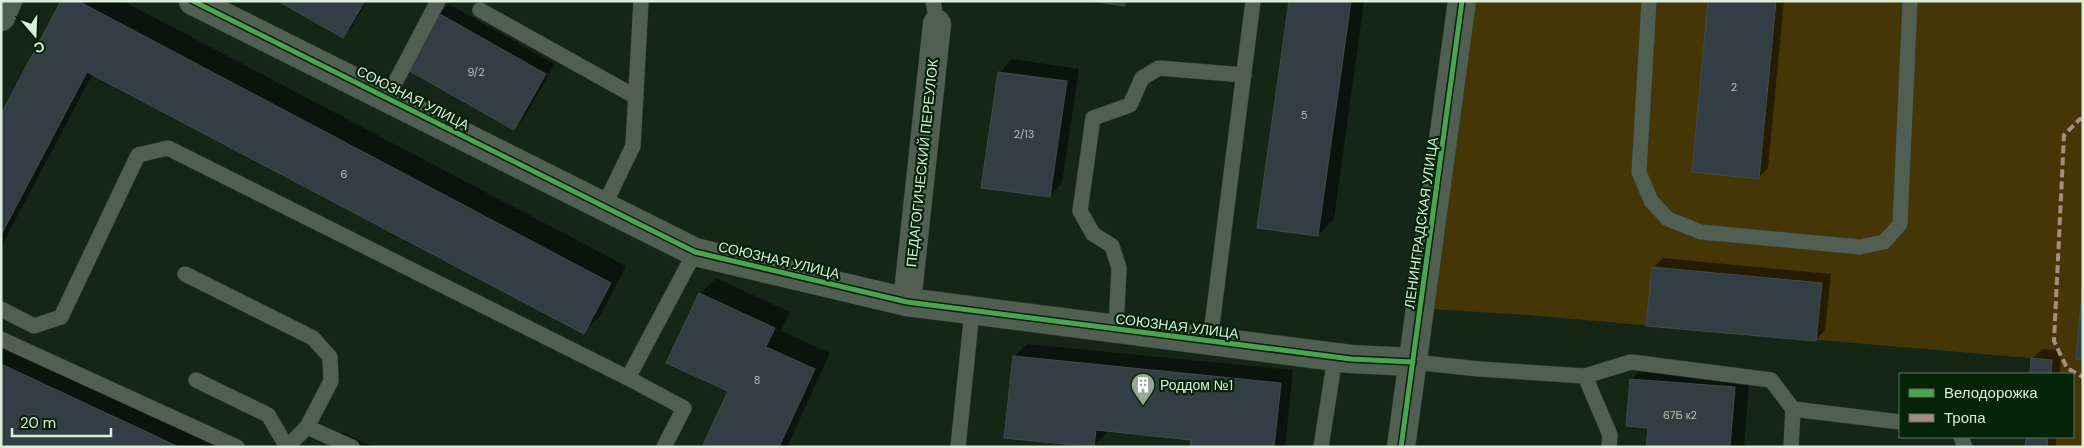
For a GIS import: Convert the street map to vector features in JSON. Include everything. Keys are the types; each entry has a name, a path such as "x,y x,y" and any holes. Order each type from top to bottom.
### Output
{"street":[{"path":"1,17 8,1"},
{"name":"СОЮЗНАЯ УЛИЦА","path":"194,1 695,252 907,302 1335,357 1413,362"},
{"name":"ЛЕНИНГРАДСКАЯ УЛИЦА","path":"1401,447 1462,1"},
{"name":"ПЕДАГОГИЧЕСКИЙ ПЕРЕУЛОК","path":"907,302 935,12"}],"lane":[{"path":"386,98 438,1"},
{"path":"604,206 633,146 641,1"},
{"path":"1210,341 1253,1"},
{"path":"1649,1 1639,172 1652,201 1668,219 1700,232 1860,247 1884,242 1900,224 1910,1"},
{"path":"480,10 636,96"},
{"path":"1116,329 1119,268 1112,246 1094,234 1080,211 1093,118 1130,105 1142,78 1159,68 1244,75"},
{"path":"1,309 34,326 61,317 138,155 168,148 628,378 684,408 664,447"},
{"path":"628,378 695,252"},
{"path":"185,274 313,338 330,357 331,381 307,427 287,447 268,415 196,380"},
{"path":"958,447 972,311"},
{"path":"1,339 237,447"},
{"path":"1321,447 1335,357"},
{"path":"1413,362 1479,369 1585,376 1631,362 1772,380 1793,409 1791,447"},
{"path":"1585,376 1610,435 1609,447"},
{"path":"1793,409 1899,422"},
{"path":"307,427 352,447"}],"shaded area":[{"path":"1458,1 2083,1 2083,447 2025,447 2026,438 2074,438 2074,373 2030,373 2030,358 1526,315 1416,308"}],"building":[{"path":"61,1 78,1 611,283 584,334 87,72 1,235 1,114"},
{"path":"278,1 365,1 343,38"},
{"path":"1090,1 1125,1 1125,6"},
{"path":"1289,1 1351,1 1318,236 1257,228"},
{"path":"1708,1 1776,1 1759,179 1692,172"},
{"path":"438,13 546,74 514,130 406,69"},
{"path":"998,72 1067,81 1050,197 981,188"},
{"path":"1652,267 1822,283 1816,341 1646,326"},
{"path":"2083,281 2083,360 2076,359"},
{"path":"699,293 775,328 766,347 815,369 779,447 702,447 728,391 666,363"},
{"name":"Роддом №1","path":"1013,356 1281,383 1274,447 1190,447 1191,440 1096,430 1094,447 1004,438"},
{"path":"2031,358 2052,360 2051,373 2030,373"},
{"path":"1,364 179,447 9,447 1,443"},
{"path":"1630,379 1735,387 1730,447 1646,447 1648,428 1626,426"},
{"path":"2026,438 2048,438 2047,447 2025,447"}],"marked path":[{"path":"2083,119 2080,119 2064,135 2054,341 2067,368 2083,377"}],"cycle path":[{"path":"193,1 695,252 907,302 1351,359 1413,362"},
{"path":"1401,447 1462,1"}],"place":[{"name":"Роддом №1","path":"1143,406"}]}
